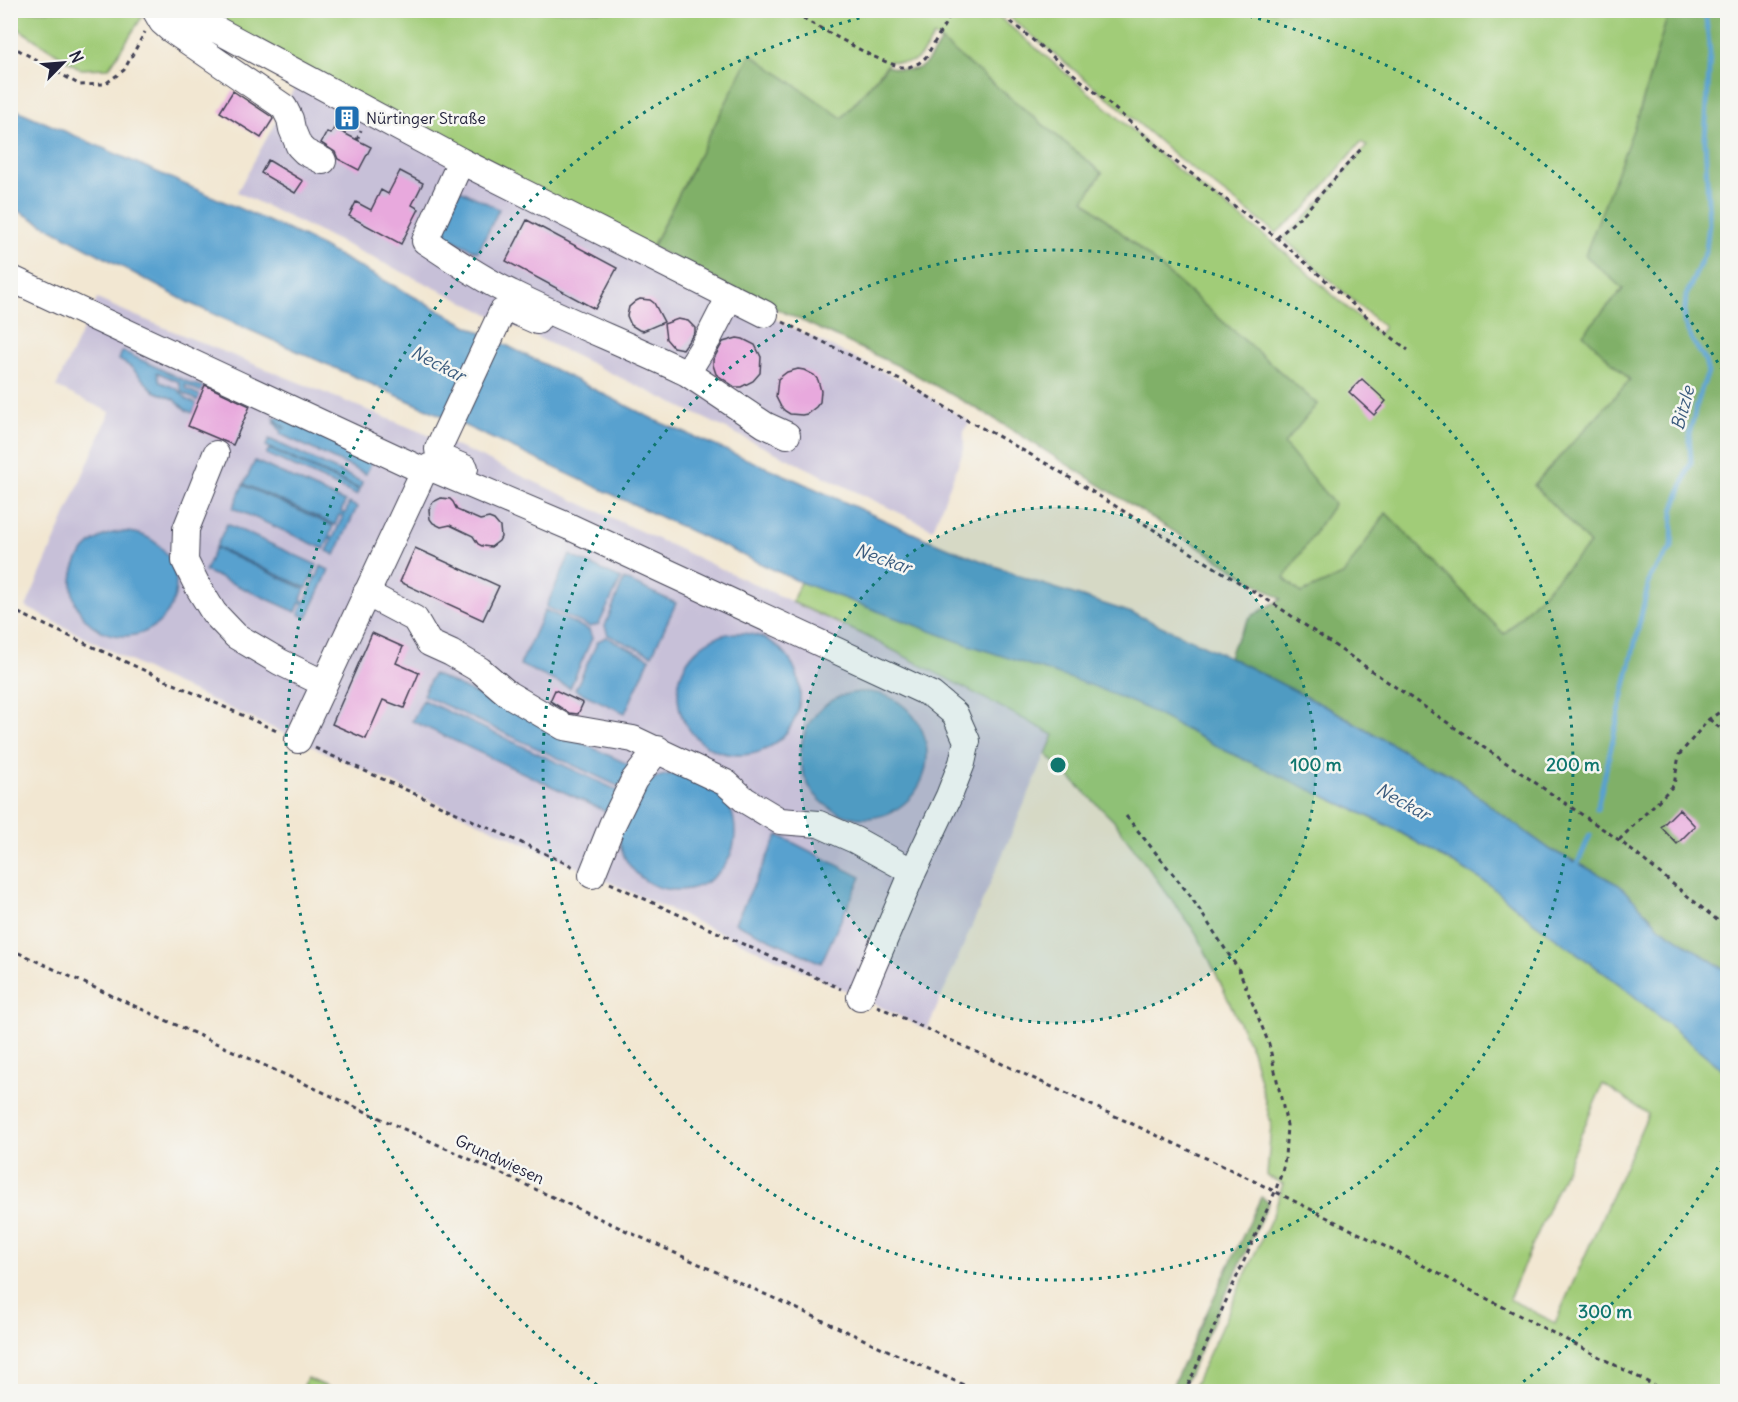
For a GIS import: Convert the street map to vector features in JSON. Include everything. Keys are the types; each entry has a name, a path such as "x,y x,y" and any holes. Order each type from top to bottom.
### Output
{"lane":[{"path":"155,11 162,22 170,28 284,107 299,146 305,152 323,161"},
{"path":"185,14 461,161 765,314"},
{"path":"461,161 424,241 474,273 511,293 687,373 765,425 787,435"},
{"path":"10,278 424,471"},
{"path":"687,373 730,296"},
{"path":"550,518 552,511 547,504 444,459 439,455 438,449 502,312 510,309 567,334 587,338 595,330"},
{"path":"216,454 186,529 185,561 193,579 214,613 236,636 280,662 323,683"},
{"path":"298,740 424,471 429,467 550,518 932,695 955,714 968,741 962,764 860,997"},
{"path":"366,593 415,619 429,643 480,670 508,694 564,727 633,739 726,783 745,800 780,821 819,824 855,840 913,873"},
{"path":"592,875 612,825 634,780 658,750"}],"path":[{"path":"787,10 870,55 901,67 909,67 926,57 953,10"},
{"path":"998,10 1172,159 1277,238 1408,350"},
{"path":"10,45 80,84 105,84 124,70 155,11"},
{"path":"1277,238 1305,212 1361,149"},
{"path":"765,314 904,382 970,422 1049,465 1238,581 1619,840 1728,929"},
{"path":"10,609 860,997 1236,1172 1425,1266 1667,1392"},
{"path":"1619,840 1674,785 1679,755 1709,718 1728,707"},
{"path":"1709,718 1728,735"},
{"path":"1126,816 1190,894 1239,970 1269,1044 1287,1125 1285,1158 1275,1191 1185,1392"},
{"name":"Grundwiesen","path":"10,949 979,1392"}],"shaded area":[{"path":"301,76 765,314 904,382 970,422 964,430 964,449 933,529 237,192"},
{"path":"97,299 470,452 864,635 1054,735 927,1030 860,997 159,676 26,607 110,412 56,387"}],"green space":[{"path":"10,11 146,11 109,68 80,69 11,24"},
{"path":"180,11 992,11 1169,163 1273,242 1378,335 1384,327 1283,238 1309,214 1367,146 1361,142 1306,208 1276,233 1176,156 1002,11 1669,11 1638,117 1623,288 1584,334 1630,380 1534,485 1590,544 1504,634 1386,513 1343,575 1301,593 1284,578 1334,504 1283,444 1317,404 1084,200 1102,173 934,36 922,54 913,61 890,61 842,118 751,54 648,254"},
{"path":"1669,11 1727,11 1727,971 1661,928 1619,885 1551,850 1451,775 1229,657 1233,645 1250,617 1281,599 990,416 907,370 734,289 652,247 751,54 842,118 887,66 907,70 920,67 930,58 941,41 1102,173 1084,200 1317,404 1284,444 1334,504 1284,578 1301,593 1343,575 1386,513 1504,634 1590,544 1534,485 1630,380 1583,334 1623,289 1585,255 1638,117"},
{"path":"800,582 960,642 1093,686 1141,706 1226,751 1389,826 1487,883 1531,920 1622,986 1727,1073 1727,1391 1192,1391 1274,1212 1283,1184 1267,1176 1271,1124 1252,1050 1198,936 1114,821 1046,754 1054,735 864,635 792,602","holes":["1603,1084 1648,1114 1555,1323 1509,1299"]},
{"path":"1261,1197 1269,1202 1181,1391 1170,1391"},
{"path":"307,1378 337,1391 302,1391"}],"water":[{"name":"Neckar","path":"10,107 304,237 470,327 659,422 787,476 926,539 1036,582 1135,614 1229,657 1451,775 1551,850 1619,885 1661,928 1727,971 1727,1073 1622,986 1531,920 1487,883 1389,826 1226,751 1141,706 1093,686 960,642 800,582 461,424 189,303 11,207"},
{"path":"460,190 499,209 478,252 439,233"},
{"path":"122,351 192,384 204,387 202,392 185,385 186,389 201,396 198,401 182,392 179,382 157,372 160,382 177,389 188,400 197,404 193,413 174,399 154,391 131,367 119,360"},
{"path":"273,417 281,417 373,459 366,474 280,434 281,431 274,423 275,421 285,428"},
{"path":"269,439 362,482 360,489 266,446"},
{"path":"269,449 359,490 356,495 266,454"},
{"path":"255,461 345,502 341,512 345,514 349,503 357,507 335,555 327,551 332,541 329,539 324,549 233,508 243,485 333,526 329,537 333,538 343,516 339,515 335,525 244,484"},
{"path":"227,524 317,565 312,576 317,577 321,566 329,570 307,618 299,614 303,604 300,602 296,612 205,571 215,548 305,589 301,599 305,602 315,579 311,578 307,588 216,547"},
{"path":"124,532 144,536 161,547 172,564 176,584 172,604 161,621 144,632 124,636 104,632 87,621 76,604 72,584 76,564 87,547 104,536"},
{"path":"570,555 621,579 599,624 590,627 546,607"},
{"path":"624,579 676,603 652,655 608,635 605,626"},
{"path":"545,610 589,630 592,638 570,688 520,665"},
{"path":"739,633 762,637 782,651 796,671 800,694 796,717 782,737 762,751 739,755 716,751 696,737 682,717 678,694 682,671 696,651 716,637"},
{"path":"606,637 650,658 625,713 575,690 598,641"},
{"path":"433,674 630,765 620,787 423,695"},
{"path":"864,692 888,697 908,711 922,731 927,755 922,779 908,799 888,813 864,818 840,813 820,799 806,779 801,755 806,731 820,711 840,697"},
{"path":"423,700 619,791 609,813 412,721"},
{"path":"677,774 699,779 718,791 730,810 735,832 730,854 718,873 699,885 677,890 655,885 636,873 624,854 619,832 624,810 636,791 655,779"},
{"path":"778,835 861,877 821,963 735,923"}],"building":[{"path":"233,91 272,117 273,119 261,138 220,112"},
{"path":"334,128 371,147 359,170 338,159 335,152 321,143 327,132 331,134"},
{"path":"268,160 303,181 295,193 261,173"},
{"path":"400,171 423,183 412,205 419,209 401,244 349,216 356,202 371,210 381,190 388,194"},
{"path":"527,220 617,268 595,309 506,261"},
{"path":"640,299 654,303 664,322 643,331 631,325 627,316 629,307"},
{"path":"678,319 688,321 695,328 695,332 683,349 673,347 666,339 664,324"},
{"path":"737,338 755,345 761,357 760,373 753,381 741,387 735,387 716,374 713,365 713,360 723,342"},
{"path":"798,369 814,375 821,391 820,402 807,414 802,415 785,411 776,397 778,379 787,372"},
{"path":"1362,379 1386,401 1374,415 1349,392"},
{"path":"205,385 250,406 233,445 188,426"},
{"path":"441,498 450,499 457,510 480,520 489,518 494,520 500,527 499,541 491,547 482,546 473,536 450,525 441,527 433,523 429,510 433,502"},
{"path":"415,548 499,586 483,620 400,582"},
{"path":"372,633 403,647 396,663 419,673 404,708 383,700 366,739 332,724"},
{"path":"555,690 583,703 578,714 569,713 550,701"},
{"path":"1679,809 1695,826 1677,844 1661,827"}],"waterway":[{"name":"Bitzle","path":"1597,809 1650,577 1672,547 1673,511 1691,462 1689,434 1708,373 1705,360 1684,322 1686,296 1706,250 1709,223 1705,140 1710,53 1705,10"},
{"name":"Bitzle","path":"1578,863 1590,835"}],"place":[{"name":"Nürtinger Straße","path":"347,118"}]}
